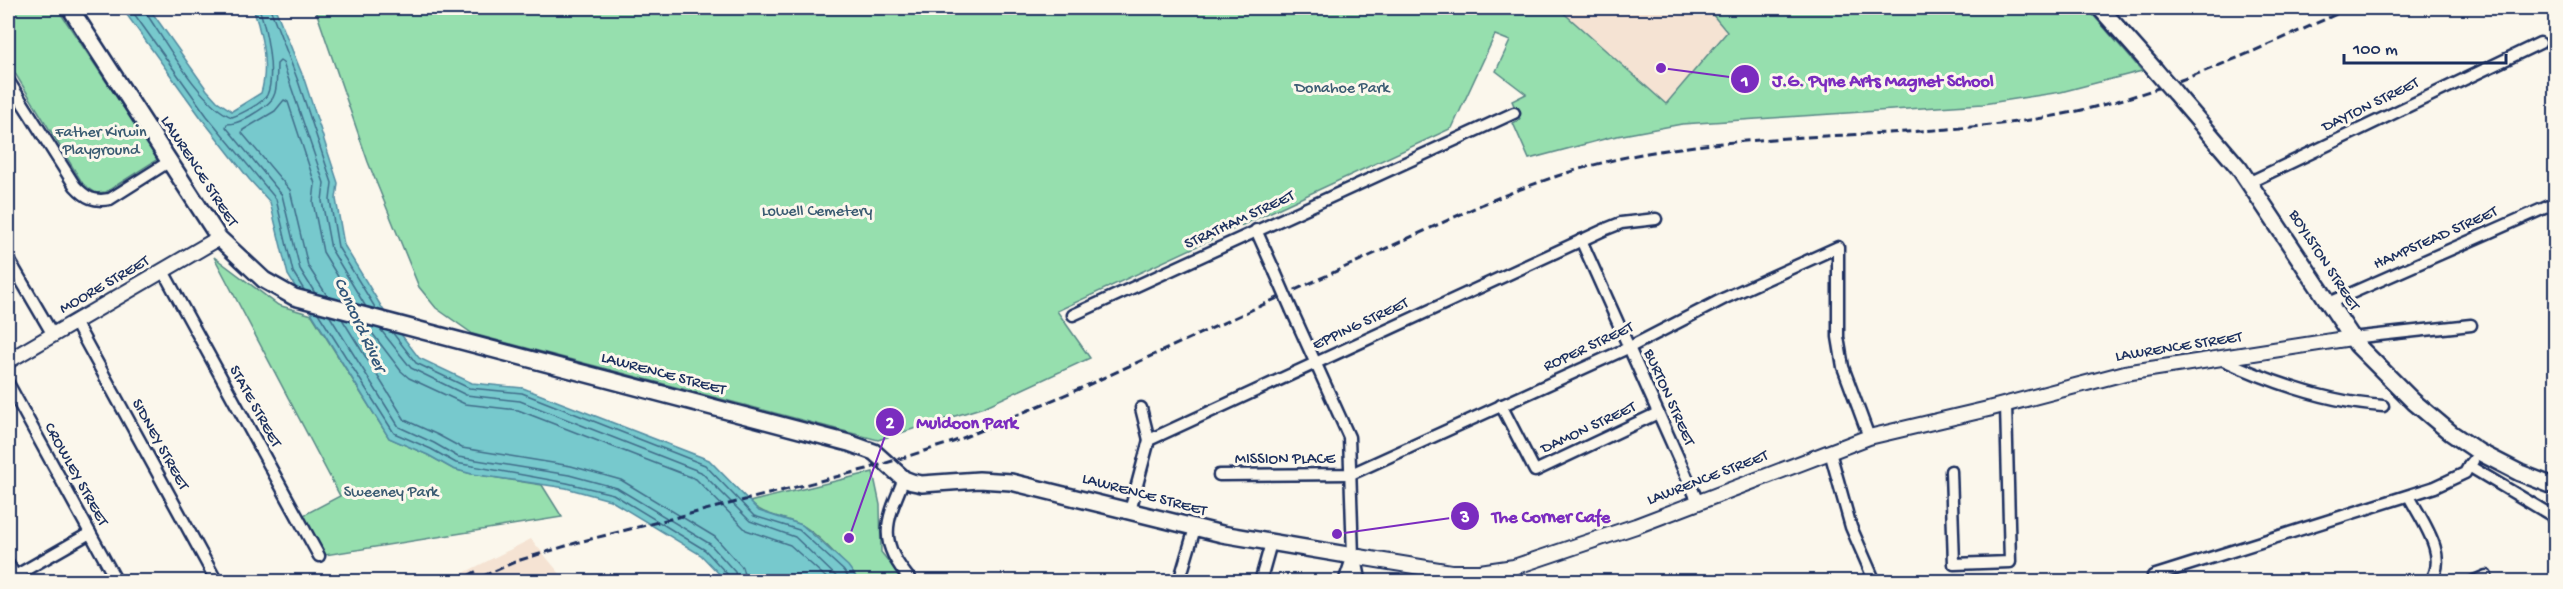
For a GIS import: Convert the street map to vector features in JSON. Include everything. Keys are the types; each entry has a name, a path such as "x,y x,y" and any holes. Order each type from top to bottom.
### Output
{"main road":[{"name":"LAWRENCE STREET","path":"70,8 219,238 264,280 294,297 849,443 874,452 904,478 921,484 978,480 1011,482 1195,528 1353,556"},
{"name":"BOYLSTON STREET","path":"2100,8 2220,144 2351,338 2414,402 2451,433 2479,452 2520,473 2556,487"},
{"path":"1353,556 1358,582"}],"street":[{"name":"DAYTON STREET","path":"2248,183 2540,43"},
{"path":"8,80 75,186 90,199 100,201 116,196 170,161"},
{"name":"STRATHAM STREET","path":"1073,315 1420,154 1514,113"},
{"name":"HAMPSTEAD STREET","path":"2329,303 2556,203"},
{"name":"EPPING STREET","path":"1149,440 1581,240 1621,224 1656,219"},
{"path":"1256,230 1349,437 1353,556 1344,582"},
{"name":"MOORE STREET","path":"8,359 219,238"},
{"name":"BURTON STREET","path":"1581,240 1698,502"},
{"name":"ROPER STREET","path":"1351,474 1628,348 1725,298 1838,247 1839,343 1843,367 1869,437"},
{"path":"8,258 53,335"},
{"name":"STATE STREET","path":"163,271 319,556"},
{"name":"SIDNEY STREET","path":"75,322 217,582"},
{"path":"2351,338 2471,325"},
{"name":"LAWRENCE STREET","path":"1353,556 1451,572 1480,572 1514,567 1636,526 1869,437 2006,405 2125,373 2351,338"},
{"path":"2218,358 2245,370 2336,400 2383,406"},
{"name":"CROWLEY STREET","path":"8,383 117,582"},
{"name":"DAMON STREET","path":"1501,405 1535,471 1658,413"},
{"path":"1951,471 1954,564 2010,562 2006,405"},
{"path":"1130,511 1149,440 1141,408"},
{"path":"1830,452 1851,527 1875,582"},
{"path":"2153,576 2435,487 2465,473 2479,452"},
{"path":"2469,466 2556,518"},
{"name":"MISSION PLACE","path":"1219,475 1351,474"},
{"path":"904,478 889,515 887,527 891,550 912,582"},
{"path":"2409,496 2438,555 2437,572 2430,582"},
{"path":"1179,582 1195,528"},
{"path":"8,563 11,578 90,533"},
{"path":"1260,582 1271,543"},
{"path":"2472,582 2486,576"}],"shaded area":[{"path":"1558,8 1707,8 1727,32 1666,105"},
{"path":"531,539 566,581 448,581"}],"green space":[{"name":"Father Kirwin Playground","path":"8,8 57,8 158,159 106,192 96,193 83,184 8,62"},
{"name":"Lowell Cemetery","path":"315,8 1558,8 1666,104 1727,32 1707,8 2087,8 2142,71 2061,92 1983,104 1682,124 1612,137 1529,159 1513,123 1520,119 1512,101 1526,94 1496,71 1510,41 1495,35 1452,128 1057,311 1090,358 984,407 878,440 473,334 436,308 419,287 368,162"},
{"name":"Sweeney Park","path":"214,257 278,305 312,315 389,438 453,469 542,485 562,517 319,556 298,518 340,496"},
{"path":"873,472 880,505 881,552 904,581 859,581 814,533 792,521 766,513 749,502"}],"water":[{"name":"Concord River","path":"122,8 149,8 207,90 217,101 232,111 261,93 264,72 263,50 253,8 275,8 304,79 338,183 336,199 344,245 387,316 419,358 472,383 523,388 709,460 759,511 802,525 848,566 859,581 726,581 701,555 610,500 566,488 453,469 389,438 288,275 270,202 202,119"}],"railway":[{"path":"470,582 517,561 579,542 867,469 953,442 1079,389 1483,204 1564,174 1626,157 1695,146 1982,126 2072,112 2113,102 2194,75 2350,8"},
{"path":"456,582 477,571"},
{"path":"508,582 519,575"}],"place":[{"name":"J.G. Pyne Arts Magnet School","path":"1661,68"},
{"name":"The Corner Cafe","path":"1337,534"},
{"name":"Muldoon Park","path":"849,538"}],"park label":[{"name":"Donahoe Park","path":"1342,89"}]}
